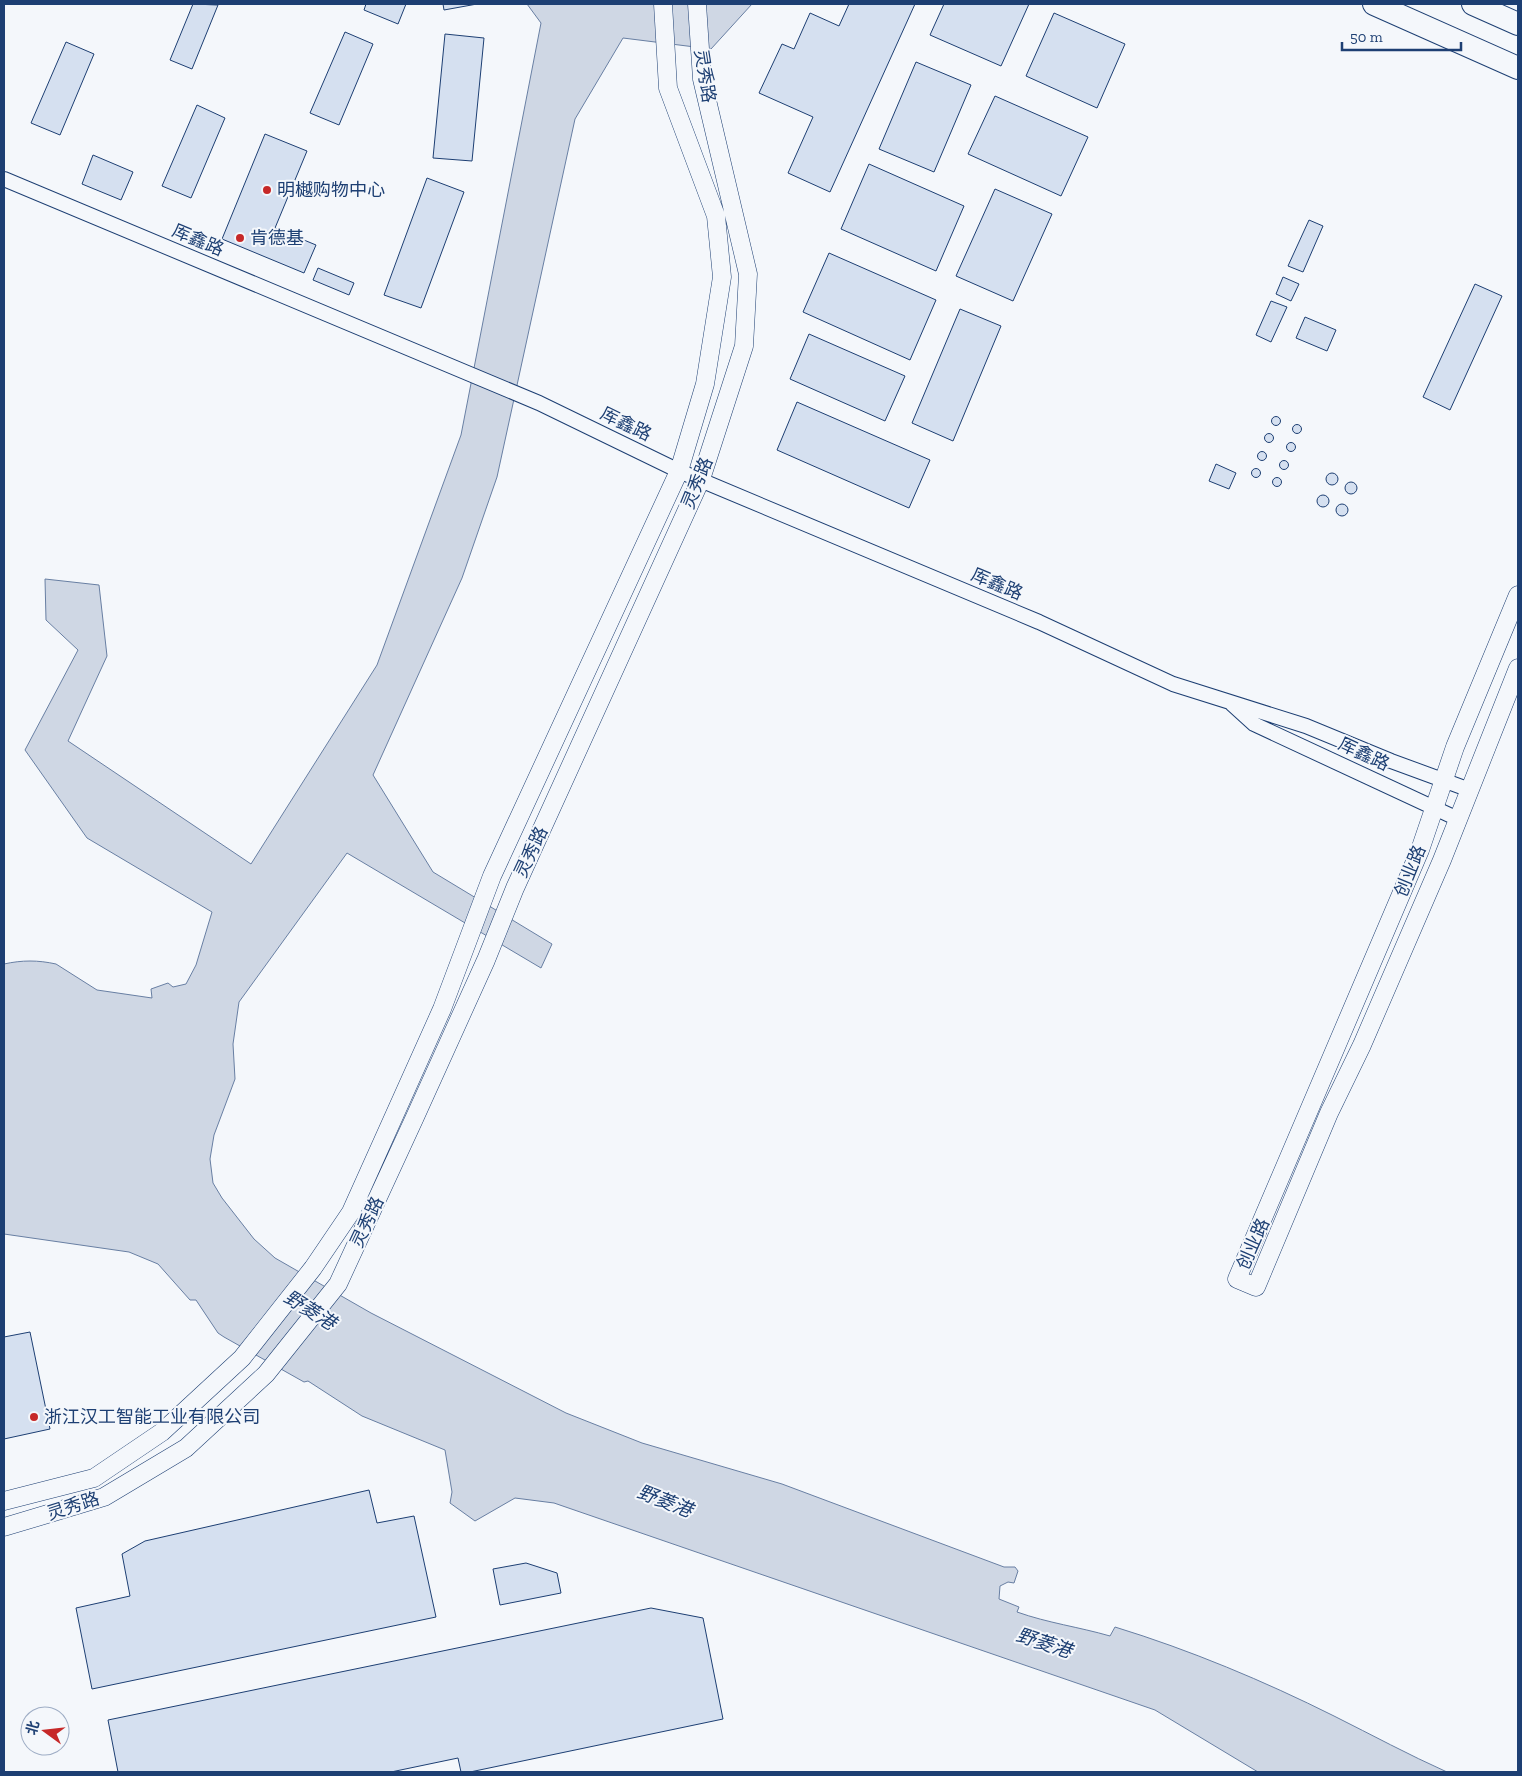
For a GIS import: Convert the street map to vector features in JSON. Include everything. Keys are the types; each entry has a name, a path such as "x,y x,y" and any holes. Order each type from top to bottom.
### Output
{"main road":[{"path":"1374,4 1518,68"},
{"path":"1472,4 1518,24"}],"street":[{"name":"灵秀路","path":"4,1501 94,1478 162,1432 242,1358 313,1268 351,1212 442,1010 492,876 679,471 705,384 722,277 716,216 668,88 663,4"},
{"name":"灵秀路","path":"4,1528 104,1497 186,1448 266,1374 338,1284 486,960 515,888 701,479 744,346 748,274 702,79 697,4"},
{"name":"厍鑫路","path":"4,179 540,403 679,471 1030,618 1173,684 1232,704 1267,712 1470,790"},
{"name":"创业路","path":"1518,595 1444,779 1420,850 1237,1279 1256,1287 1329,1113 1366,1036 1470,790 1518,668"},
{"name":"厍鑫路","path":"1232,704 1254,724 1458,818"}],"water":[{"name":"野菱港","path":"527,4 752,4 711,49 623,38 575,119 497,477 462,578 373,775 433,872 552,944 541,968 347,853 239,1002 233,1044 235,1079 214,1135 210,1159 213,1183 222,1198 254,1239 275,1258 371,1313 566,1413 642,1443 782,1484 1004,1567 1015,1567 1018,1571 1014,1583 1008,1582 1000,1586 999,1599 1019,1607 1017,1612 1110,1636 1115,1627 1171,1646 1281,1691 1447,1772 1258,1772 1155,1710 554,1503 515,1498 475,1521 450,1503 452,1492 445,1450 362,1416 308,1381 304,1382 224,1337 218,1333 196,1300 190,1300 158,1264 129,1252 4,1234 4,964 30,961 56,964 97,990 152,998 151,989 168,983 173,987 186,984 196,965 212,912 87,838 25,750 78,650 46,620 45,579 99,585 107,656 68,741 251,864 377,665 461,435 541,23"}],"building":[{"path":"193,4 218,5 192,69 170,60"},
{"path":"366,4 406,4 398,24 364,10"},
{"path":"443,4 477,4 444,10"},
{"path":"849,4 915,4 830,192 788,173 813,117 759,93 782,44 794,49 810,13 839,26"},
{"path":"944,4 1029,4 1001,66 930,35"},
{"path":"1054,13 1125,44 1097,108 1026,76"},
{"path":"345,32 373,44 339,125 310,113"},
{"path":"445,34 484,38 472,161 433,158"},
{"path":"66,42 94,54 60,135 31,123"},
{"path":"916,62 971,85 934,172 879,149"},
{"path":"995,96 1088,137 1061,196 968,154"},
{"path":"197,105 225,118 191,198 162,186"},
{"name":"明樾购物中心","path":"265,134 307,151 275,228 316,245 304,273 222,239"},
{"path":"93,155 133,172 121,200 82,184"},
{"path":"869,164 964,206 936,271 841,229"},
{"path":"427,178 464,192 421,308 384,295"},
{"path":"995,189 1052,214 1013,301 956,276"},
{"path":"1309,220 1323,226 1303,272 1288,266"},
{"path":"829,253 936,300 910,360 803,312"},
{"path":"318,268 354,283 349,295 313,280"},
{"path":"1283,277 1299,284 1291,301 1276,294"},
{"path":"1475,284 1502,296 1450,410 1423,397"},
{"path":"1271,301 1287,307 1271,342 1256,335"},
{"path":"960,309 1001,326 953,441 912,423"},
{"path":"1305,317 1336,330 1327,351 1296,338"},
{"path":"809,334 905,376 885,421 790,379"},
{"path":"797,402 930,460 909,508 777,450"},
{"path":"1276,417 1280,421 1276,425 1272,421"},
{"path":"1297,424 1302,429 1297,434 1292,429"},
{"path":"1269,433 1274,438 1269,443 1264,438"},
{"path":"1291,442 1296,447 1291,452 1286,447"},
{"path":"1262,451 1267,456 1262,461 1257,456"},
{"path":"1284,460 1289,465 1284,470 1279,465"},
{"path":"1216,464 1236,473 1229,489 1209,481"},
{"path":"1256,468 1261,473 1256,478 1251,473"},
{"path":"1334,473 1337,474 1337,484 1330,485 1327,484 1326,477 1327,474"},
{"path":"1277,478 1281,482 1277,486 1273,482"},
{"path":"1353,482 1356,483 1356,493 1349,494 1346,493 1345,486 1346,483"},
{"path":"1325,495 1328,496 1328,506 1321,507 1318,506 1317,499 1318,496"},
{"path":"1344,504 1347,505 1347,515 1340,516 1337,515 1336,508 1337,505"},
{"path":"30,1332 50,1429 4,1439 4,1337"},
{"path":"369,1490 377,1523 414,1516 436,1617 92,1689 76,1608 130,1596 122,1554 145,1541"},
{"path":"526,1563 557,1573 561,1593 500,1605 493,1569"},
{"path":"651,1608 703,1618 723,1719 470,1772 461,1772 458,1758 391,1772 118,1772 108,1720"}],"place":[{"name":"明樾购物中心","path":"267,190"},
{"name":"肯德基","path":"240,238"},
{"name":"浙江汉工智能工业有限公司","path":"34,1417"}]}
